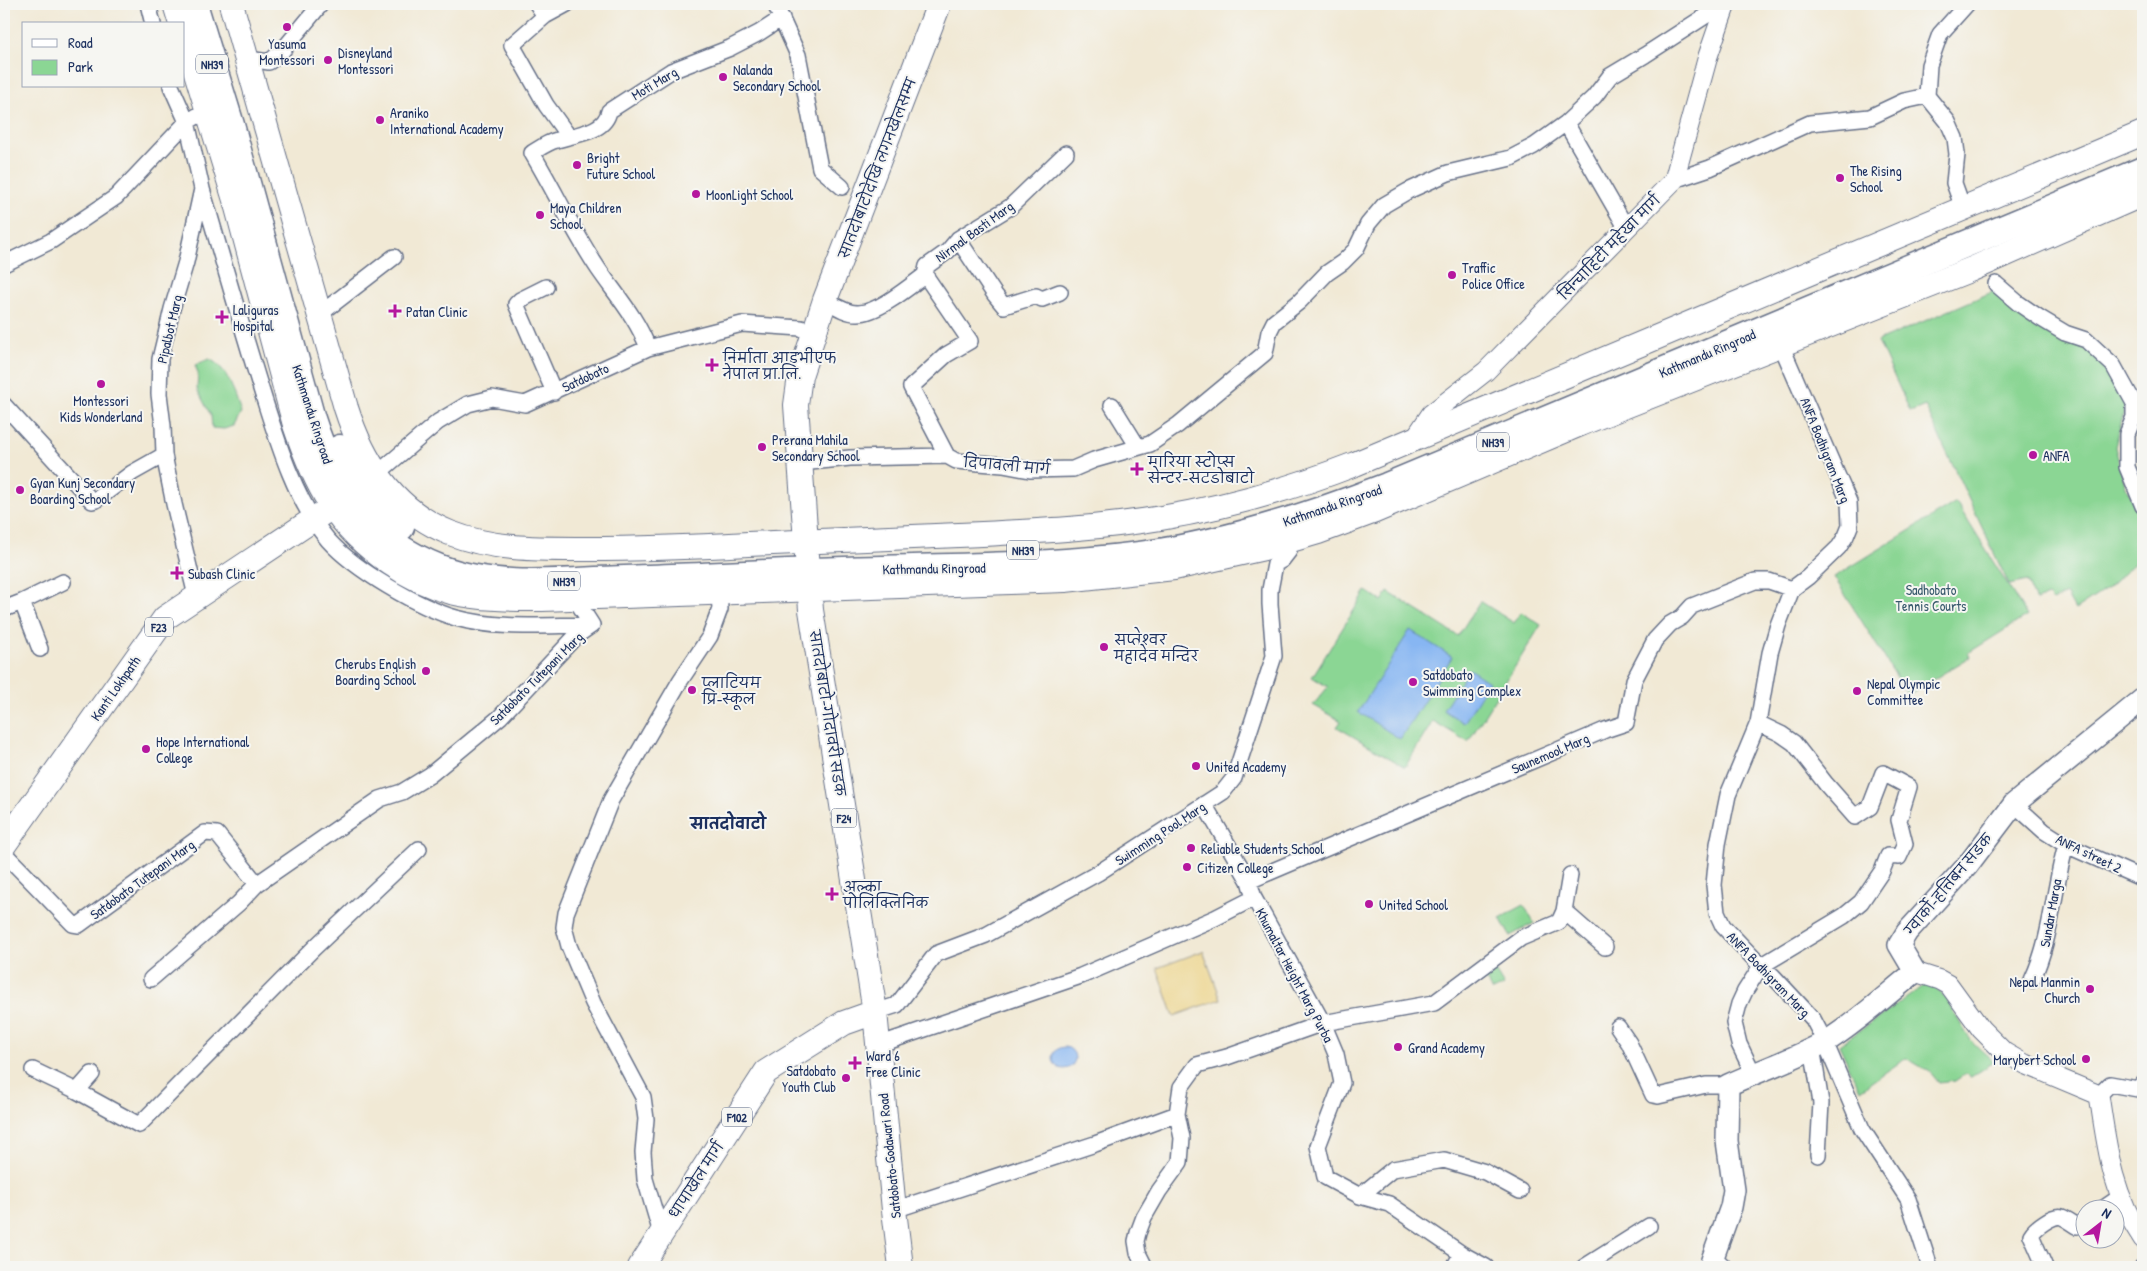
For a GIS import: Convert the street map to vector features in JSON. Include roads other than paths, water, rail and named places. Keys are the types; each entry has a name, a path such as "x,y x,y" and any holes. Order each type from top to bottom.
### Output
{"highway":[{"name":"Kathmandu Ringroad","path":"194,4 231,125 312,419 322,451 346,497 381,510 408,532 451,553 489,564 510,566 1006,566 1110,558 1200,544 1286,522 1363,496 2143,170"},
{"name":"Kathmandu Ringroad","path":"210,4 243,112 329,419 344,458 346,497"},
{"name":"Kathmandu Ringroad","path":"808,566 1101,545 1218,525 1280,509 1409,461 2143,153"}],"main road":[{"path":"175,4 180,22"},
{"path":"231,4 351,425 360,447 346,497 348,529 365,545 423,583 451,592 483,597 574,597 719,592 808,566 1038,531 1161,518 1224,505 1308,481 1413,441 2143,133"},
{"name":"सातदोबाटोदेखि लगनखेलसम्म","path":"801,463 796,405 800,376 825,300 939,4"},
{"path":"185,36 235,200 295,425 314,476 346,497"},
{"path":"808,566 1108,576 1200,563 1288,541 1375,511 1585,422 1972,269 2143,194"},
{"name":"सातदोबाटो-गोदावरी सडक","path":"801,463 808,566 878,1045"},
{"name":"Kanti Lokhpath","path":"4,845 165,618 346,497"},
{"path":"2014,804 2143,699"},
{"name":"ग्वार्को-हत्तिबन सडक","path":"1915,972 1899,945 1907,932 1967,866 2014,804"},
{"path":"1710,1265 1731,1207 1734,1190 1727,1141 1728,1084 1753,1073 1777,1066 1819,1044 1867,1014 1915,972"},
{"name":"धापाखेल मार्ग","path":"640,1267 766,1072 844,1023 874,1012"},
{"name":"Satdobato-Godawari Road","path":"878,1045 901,1267"}],"street":[{"path":"148,4 152,22"},
{"path":"248,60 269,62 282,51 321,4"},
{"path":"567,4 541,10 512,45 546,105 569,137"},
{"path":"775,4 798,55 820,168 842,187"},
{"path":"1627,229 1566,123 1594,97 1610,76 1725,4"},
{"name":"सिन्चाहिटी महेखा मार्ग","path":"1413,441 1431,414 1486,371 1674,180 1708,56 1725,4"},
{"path":"1963,208 1954,183 1957,154 1955,138 1948,122 1927,96 1929,65 1940,34 1967,4"},
{"name":"Moti Marg","path":"648,348 641,331 625,304 599,270 532,153 555,140 601,126 607,120 609,111 671,71 730,48 782,18"},
{"name":"Pipalbot Marg","path":"173,88 187,122 202,189 186,262 172,308 160,359 159,394 164,426 164,455 196,596"},
{"path":"1674,180 1710,168 1810,123 1870,117 1904,101 1927,96"},
{"path":"4,264 51,241 116,197 187,122 207,110"},
{"name":"दिपावली मार्ग","path":"801,463 850,458 947,456 956,461 1003,465 1030,470 1073,469 1138,446 1150,444 1178,425 1265,353 1269,332 1274,322 1299,302 1327,273 1343,262 1356,249 1368,224 1384,206 1408,191 1448,173 1511,158 1534,146 1566,123"},
{"name":"Nirmal Basti Marg","path":"825,300 843,310 858,313 883,304 925,275 927,266 948,251 958,239 1010,207 1066,153"},
{"path":"202,189 273,426 298,492 346,497 329,540 386,585 423,606 456,618 509,626 592,625"},
{"path":"958,239 1004,306 1036,296 1042,299 1060,292"},
{"path":"320,314 394,257"},
{"path":"925,275 970,340 946,355 911,387 947,456"},
{"path":"1996,284 2018,303 2064,333 2086,340 2113,365 2134,403 2134,417 2127,434 2127,467 2143,506"},
{"path":"546,287 516,304 554,392"},
{"name":"Satdobato","path":"346,497 438,422 468,404 492,398 525,404 648,348 742,324 801,328 815,334"},
{"name":"ANFA Bodhigram Marg","path":"1781,345 1848,502 1850,526 1839,547 1792,589 1770,653 1758,724 1728,795 1718,844 1714,885 1717,913 1723,926 1773,976 1813,1020 1819,1044 1862,1129 1908,1199 1930,1267"},
{"path":"4,405 92,500 164,455"},
{"path":"1112,406 1138,446"},
{"name":"Swimming Pool Marg","path":"874,1012 897,1005 936,954 986,935 1098,874 1223,792 1234,778 1274,656 1270,590 1275,564 1282,560 1289,551 1288,541"},
{"name":"Saunemool Marg","path":"1249,881 1455,792 1626,723 1634,680 1654,640 1670,624 1682,617 1692,606 1755,581 1769,582 1792,589"},
{"path":"4,609 64,582"},
{"path":"661,1233 645,1179 643,1152 646,1119 643,1098 592,1003 569,946 564,927 566,913 611,800 680,681 710,636 720,609 719,592"},
{"name":"Satdobato Tutepani Marg","path":"151,979 239,903 257,884 380,799 402,792 430,775 500,717 576,636 592,625 574,597"},
{"path":"22,602 40,649"},
{"path":"1753,1073 1739,1044 1734,1023 1745,991 1761,966 1844,916 1861,902 1882,871 1888,856 1899,857 1905,844 1899,820 1909,787 1884,773 1870,807 1855,817 1794,743 1781,734 1758,724"},
{"name":"Khumaltar Height Marg Purba","path":"1204,804 1249,881 1254,898 1323,1023 1336,1054 1342,1082 1318,1146 1326,1177 1360,1196 1389,1204 1462,1254 1486,1267"},
{"name":"ANFA street 2","path":"2014,804 2044,831 2066,845 2143,879"},
{"name":"Satdobato Tutepani Marg","path":"4,853 73,924 79,925 205,833 217,834 257,884"},
{"name":"Sundar Marga","path":"2032,980 2043,953 2057,875 2066,845"},
{"path":"34,1070 139,1125 314,948 419,849"},
{"path":"1145,1267 1138,1253 1136,1241 1144,1217 1159,1191 1180,1162 1182,1138 1177,1114 1181,1087 1198,1065 1227,1057 1323,1023 1434,1003 1521,938 1559,922 1564,911 1570,875"},
{"path":"878,1045 1081,976 1215,918 1254,898"},
{"path":"1564,911 1605,947"},
{"path":"1915,972 1949,985 1981,1029 2004,1052 2026,1064 2099,1095"},
{"path":"1618,1027 1628,1043 1653,1095 1658,1096 1706,1085 1728,1084"},
{"path":"1818,1155 1821,1103 1819,1044"},
{"path":"77,1091 92,1074"},
{"path":"2099,1095 2110,1084 2138,1089 2143,1083"},
{"path":"2099,1095 2112,1175 2130,1220 2143,1239"},
{"path":"894,1210 1095,1144 1177,1114"},
{"path":"1360,1196 1393,1169 1418,1163 1444,1160 1485,1172 1520,1192"},
{"path":"2045,1267 2030,1235 2035,1228 2057,1216 2074,1224"},
{"path":"1584,1267 1649,1226"},
{"path":"1454,1267 1462,1254"}],"water":[{"path":"1410,630 1452,657 1400,739 1358,712"},
{"path":"1469,669 1489,682 1464,723 1443,710"},
{"path":"1064,1047 1072,1050 1075,1058 1072,1066 1064,1069 1056,1066 1053,1058 1056,1050"}],"place":[{"name":"Yasuma Montessori","path":"287,27"},
{"name":"Disneyland Montessori","path":"328,60"},
{"name":"Nalanda Secondary School","path":"723,77"},
{"name":"Araniko International Academy","path":"380,120"},
{"name":"Bright Future School","path":"577,165"},
{"name":"The Rising School","path":"1840,178"},
{"name":"MoonLight School","path":"696,194"},
{"name":"Maya Children School","path":"540,215"},
{"name":"Traffic Police Office","path":"1452,275"},
{"name":"Patan Clinic","path":"395,311"},
{"name":"Laliguras Hospital","path":"222,317"},
{"name":"निर्माता आइभीएफ नेपाल प्रा.लि.","path":"712,365"},
{"name":"Montessori Kids Wonderland","path":"101,384"},
{"name":"Prerana Mahila Secondary School","path":"762,447"},
{"name":"ANFA","path":"2033,455"},
{"name":"मारिया स्टोप्स सेन्टर-सटडोबाटो","path":"1137,469"},
{"name":"Gyan Kunj Secondary Boarding School","path":"20,490"},
{"name":"Subash Clinic","path":"177,573"},
{"name":"सप्तेश्वर महादेव मन्दिर","path":"1104,647"},
{"name":"Cherubs English Boarding School","path":"426,671"},
{"name":"Satdobato Swimming Complex","path":"1413,682"},
{"name":"प्लाटियम प्रि-स्कूल","path":"692,690"},
{"name":"Nepal Olympic Committee","path":"1857,691"},
{"name":"Hope International College","path":"146,749"},
{"name":"United Academy","path":"1196,766"},
{"name":"Reliable Students School","path":"1191,848"},
{"name":"Citizen College","path":"1187,867"},
{"name":"अल्का पोलिक्लिनिक","path":"832,894"},
{"name":"United School","path":"1369,904"},
{"name":"Nepal Manmin Church","path":"2090,989"},
{"name":"Grand Academy","path":"1398,1047"},
{"name":"Marybert School","path":"2086,1059"},
{"name":"Ward 6 Free Clinic","path":"855,1063"},
{"name":"Satdobato Youth Club","path":"846,1078"}],"district":[{"name":"सातदोवाटो","path":"728,823"}],"park label":[{"name":"Sadhobato Tennis Courts","path":"1931,598"}]}
